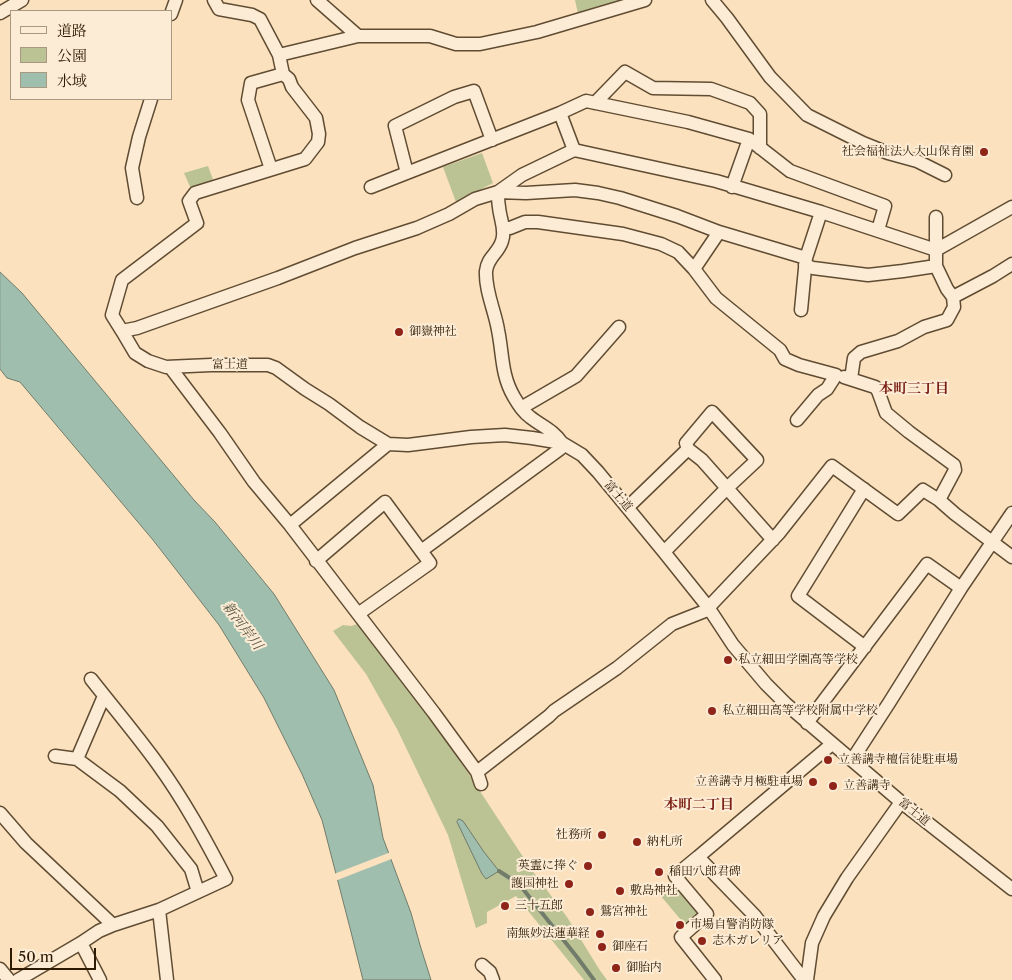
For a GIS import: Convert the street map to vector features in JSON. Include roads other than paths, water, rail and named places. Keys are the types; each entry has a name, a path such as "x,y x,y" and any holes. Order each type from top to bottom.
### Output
{"street":[{"path":"0,13 22,0"},
{"path":"214,0 219,9 260,19 279,55 283,74 289,79 292,87 316,118 319,134 318,142 305,159 271,169 248,100 251,83 283,74"},
{"path":"317,0 358,36"},
{"path":"279,55 358,36 430,36 456,44 480,44 537,32 645,0"},
{"path":"712,0 770,77 807,115 863,143 888,153 917,161 945,175"},
{"path":"595,103 626,72 653,88 711,89 750,103 760,114 760,148"},
{"path":"407,173 395,126 454,97 474,91 492,140"},
{"path":"137,198 132,168 151,100"},
{"path":"371,187 560,114 586,101 688,122 748,139 790,171 884,206 878,230"},
{"path":"560,114 574,150"},
{"path":"732,187 748,139"},
{"path":"122,331 147,324 278,278 355,248 417,228 449,214 475,199 498,192 522,175 574,150 708,180 821,212 936,250 1012,207"},
{"name":"富士道","path":"271,169 195,193 189,201 197,223 122,280 112,315 135,353 148,361 170,367 211,365 268,366 276,368 360,427 388,444 408,445 505,435 562,444 582,455 628,507 708,607 750,667 786,704 901,802 1012,889"},
{"path":"498,192 526,194 575,190 620,198 805,261 813,268 868,275 936,266"},
{"path":"421,551 560,449 562,444 556,435 521,408 505,379 498,330 487,285 486,272 488,261 498,251 502,240 503,228 498,206 498,192"},
{"path":"802,310 805,261 821,212"},
{"path":"852,379 854,358 860,352 898,340 924,327 947,320 954,307 953,297 947,290 936,266 936,217"},
{"path":"503,228 510,228 524,222 538,222 623,234 661,244 678,252 694,269 716,298 780,350 785,360 875,387 886,412 909,432 954,465 955,470 939,500"},
{"path":"694,269 719,232"},
{"path":"953,297 1012,264"},
{"path":"521,408 576,376 618,328"},
{"path":"170,367 254,482 290,525 434,713 479,778 554,710 617,668 672,624 705,611 773,540 832,466 898,514 923,490 939,500 1012,557"},
{"path":"797,420 818,395 826,389 836,375"},
{"path":"664,552 727,488 757,460 712,412 686,443 688,448 702,460 727,488 773,540"},
{"path":"290,525 388,444"},
{"path":"628,507 688,448"},
{"path":"864,489 798,596 865,647"},
{"path":"316,561 385,502 430,563 358,614"},
{"path":"852,760 961,588 1012,513"},
{"path":"807,723 927,564 961,588"},
{"path":"18,980 99,931 159,910 226,879 204,837 157,762 91,679"},
{"path":"78,759 104,696"},
{"path":"715,980 681,937 707,914 675,876 832,744"},
{"path":"55,756 78,759 120,791 157,826 191,869 198,892"},
{"path":"806,980 812,943 824,916 847,878 901,802"},
{"path":"0,813 26,842 113,925"},
{"path":"698,857 755,916 806,980"},
{"path":"159,910 167,980"},
{"path":"81,943 100,980"},
{"path":"482,965 490,972 493,980"},
{"path":"0,969 8,980"}],"water":[{"name":"新河岸川","path":"0,272 22,293 274,594 334,690 373,785 383,838 411,913 431,980 363,980 322,820 302,774 264,698 219,625 153,540 20,382 7,378 0,369"},
{"path":"459,819 463,821 499,871 486,879 457,822"}],"waterway":[{"path":"499,871 519,884 594,980"}],"place":[{"name":"社会福祉法人大山保育園","path":"984,152"},
{"name":"御嶽神社","path":"399,332"},
{"name":"私立細田学園高等学校","path":"728,660"},
{"name":"私立細田高等学校附属中学校","path":"712,711"},
{"name":"立善講寺檀信徒駐車場","path":"828,760"},
{"name":"立善講寺月極駐車場","path":"813,782"},
{"name":"立善講寺","path":"833,786"},
{"name":"社務所","path":"602,835"},
{"name":"納札所","path":"637,842"},
{"name":"英霊に捧ぐ","path":"588,866"},
{"name":"稲田八郎君碑","path":"659,872"},
{"name":"護国神社","path":"569,884"},
{"name":"敷島神社","path":"620,891"},
{"name":"三十五郎","path":"505,906"},
{"name":"鷲宮神社","path":"590,912"},
{"name":"市場自警消防隊","path":"680,925"},
{"name":"南無妙法蓮華経","path":"600,934"},
{"name":"志木ガレリア","path":"702,941"},
{"name":"御座石","path":"602,947"},
{"name":"御胎内","path":"616,968"}],"district":[{"name":"本町三丁目","path":"914,389"},
{"name":"本町二丁目","path":"699,805"}]}
